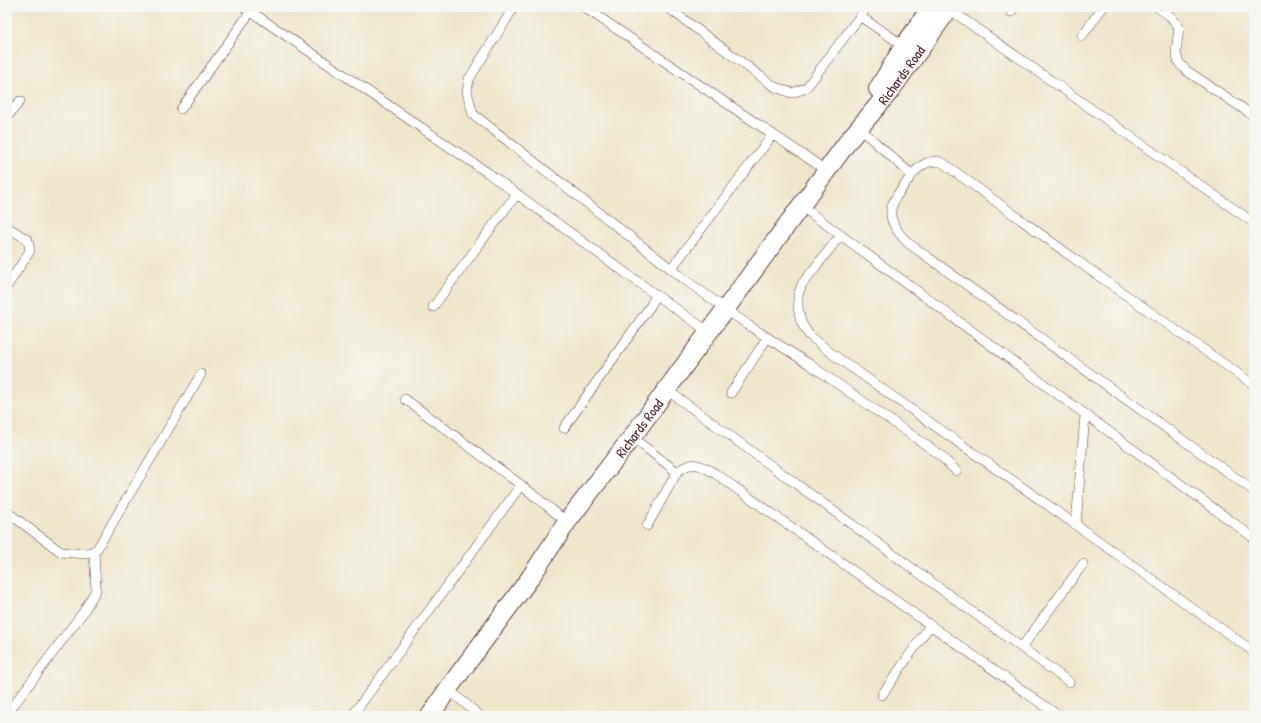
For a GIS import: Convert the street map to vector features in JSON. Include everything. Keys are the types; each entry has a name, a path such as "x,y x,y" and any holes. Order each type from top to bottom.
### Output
{"street":[{"name":"Richards Road","path":"854,134 880,85 904,46 931,7"},
{"name":"Richards Road","path":"436,714 448,689 530,578 567,522 632,437 854,134 890,91 949,8"}],"lane":[{"path":"514,7 469,79 467,92 473,114 671,269 767,338 809,364 939,454 956,471"},
{"path":"584,7 827,171"},
{"path":"667,7 775,87 792,93 806,88 861,17 867,7"},
{"path":"1082,36 1103,7"},
{"path":"1157,7 1170,16 1178,27 1176,53 1178,63 1187,71 1254,116"},
{"path":"949,8 1254,223"},
{"path":"182,109 247,9 488,173 709,332"},
{"path":"861,17 904,46"},
{"path":"7,117 20,101"},
{"path":"671,269 773,134"},
{"path":"854,134 912,175"},
{"path":"1254,385 943,163 933,160 916,169 894,200 891,210 892,223 896,230 908,243 1254,491"},
{"path":"433,307 518,194"},
{"path":"801,206 1254,538"},
{"path":"7,227 28,240 30,251 7,286"},
{"path":"840,236 802,284 798,296 798,308 801,322 809,335 831,353 1254,652"},
{"path":"564,428 651,305 656,295"},
{"path":"731,393 767,338"},
{"path":"7,512 61,552 87,554 97,549 201,374"},
{"path":"666,390 1069,682"},
{"path":"405,399 521,485 567,522"},
{"path":"1076,525 1085,415"},
{"path":"632,437 677,472"},
{"path":"647,526 677,472 684,466 698,464 716,474 1059,716"},
{"path":"352,716 521,485"},
{"path":"7,714 84,611 96,590 94,551"},
{"path":"1022,647 1083,564"},
{"path":"882,695 930,625"},
{"path":"448,689 480,716"}]}
